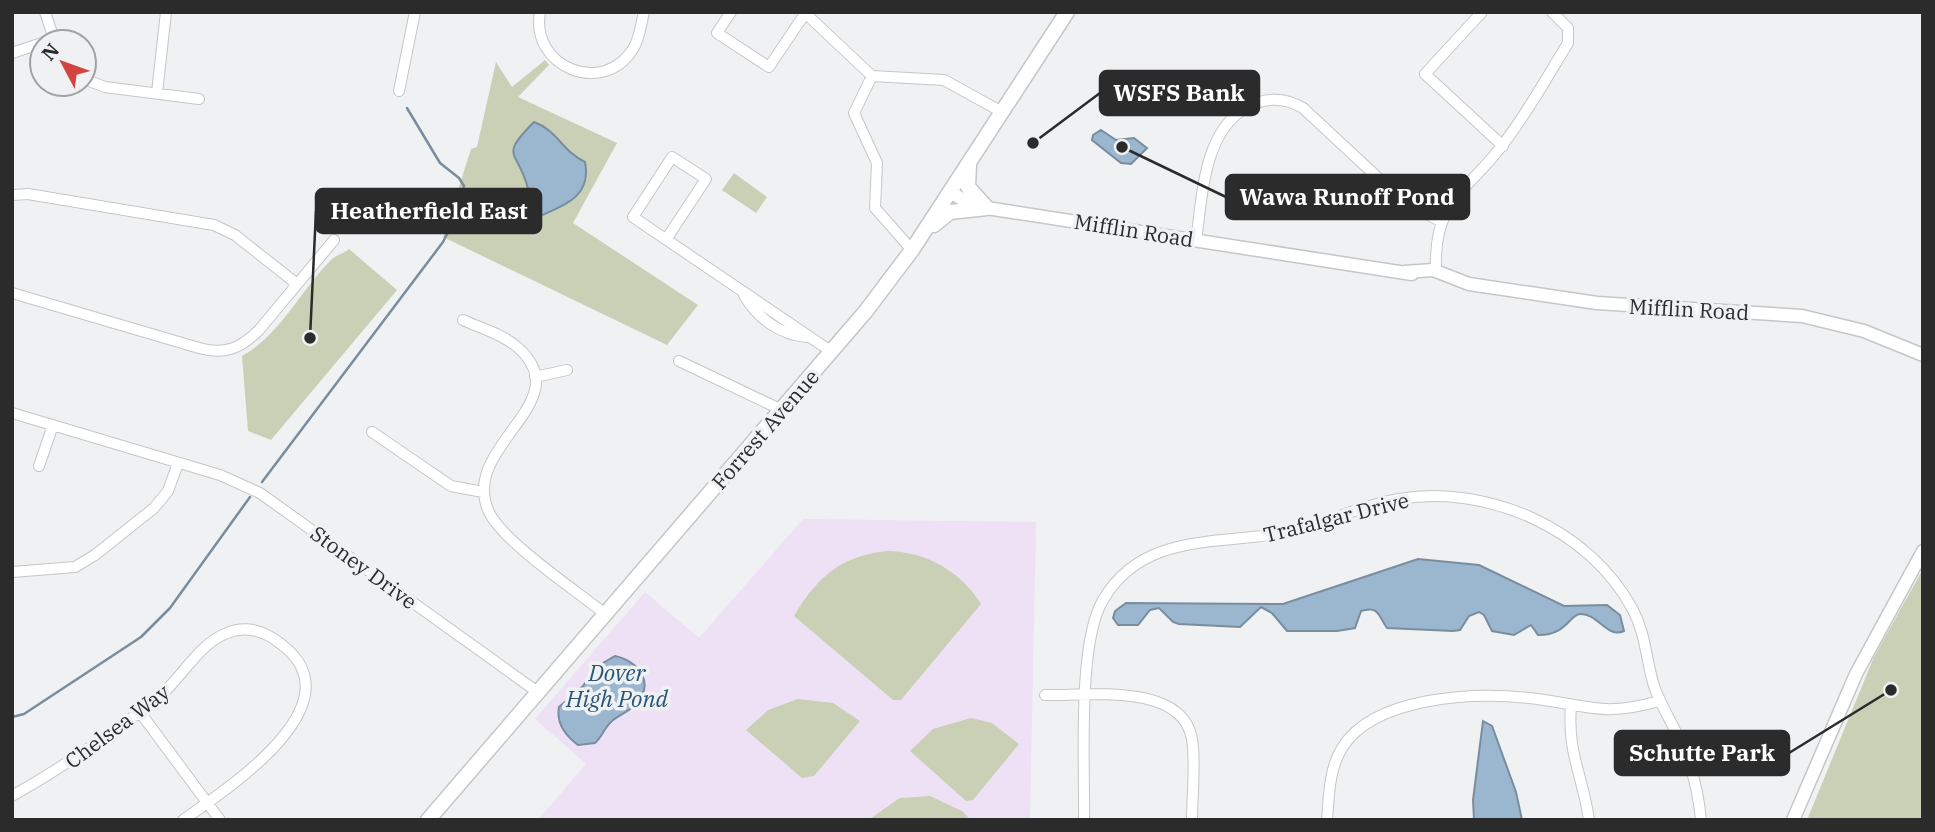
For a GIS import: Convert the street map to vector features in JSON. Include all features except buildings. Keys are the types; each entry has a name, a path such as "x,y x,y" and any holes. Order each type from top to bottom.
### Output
{"highway":[{"name":"Forrest Avenue","path":"428,820 832,352 916,244 1068,12"},
{"path":"970,160 966,175 968,187 987,208"},
{"path":"916,244 950,212 987,208"}],"main road":[{"name":"Mifflin Road","path":"950,192 967,202 987,208 1405,272 1433,272 1476,285 1622,306 1790,315 1864,331 1923,355"},
{"path":"1793,820 1856,674 1923,551"}],"street":[{"path":"157,93 166,12"},
{"path":"399,90 415,12"},
{"path":"540,12 539,28 543,45 552,57 574,72 592,73 614,67 633,49 644,12"},
{"path":"731,12 717,33 769,67 805,13 872,76 944,80 1002,111"},
{"path":"1482,12 1424,74 1503,146"},
{"path":"1433,272 1442,222 1458,191 1503,146 1568,43 1568,28 1552,12"},
{"path":"872,76 854,113 877,163 875,208 916,244"},
{"path":"98,84 199,99"},
{"path":"1196,240 1206,172 1215,144 1233,118 1253,104 1267,100 1293,103 1303,108 1404,202 1442,222"},
{"path":"667,238 706,179 672,157 633,217 832,352"},
{"path":"12,195 28,194 214,225 235,235 297,284"},
{"path":"12,293 218,352 238,348 248,341 334,240"},
{"path":"463,320 513,344 530,362 535,377 530,406 491,459 483,492 489,512 499,527 606,614"},
{"path":"678,361 782,410"},
{"path":"535,377 567,370"},
{"name":"Stoney Drive","path":"12,413 234,480 260,492 539,693"},
{"path":"39,466 52,425"},
{"path":"372,432 451,486 483,492"},
{"path":"12,572 75,567 95,555 154,508 168,491 178,463"},
{"name":"Trafalgar Drive","path":"1084,820 1088,646 1097,611 1116,582 1147,556 1185,544 1301,529 1386,501 1437,496 1477,500 1527,515 1559,533 1591,559 1617,587 1633,611 1643,633 1660,701 1690,763 1701,820"},
{"name":"Chelsea Way","path":"12,796 58,769 166,691 208,646 228,633 259,631 286,648 302,666 306,677 305,702 300,715 255,765 208,802"},
{"path":"1045,695 1154,699 1170,707 1185,721 1192,739 1192,820"},
{"path":"1327,820 1336,759 1351,735 1371,719 1422,704 1484,696 1532,698 1571,706 1621,710 1660,701"},
{"path":"1571,706 1570,745 1585,794 1589,820"},
{"path":"139,711 220,820"},
{"path":"183,820 208,802"}],"shaded area":[{"path":"803,519 1036,522 1030,820 538,820 586,764 535,719 645,592 699,638"}],"green space":[{"path":"545,60 549,65 518,97 617,143 573,223 698,305 667,345 443,237 471,149 477,147 496,62 512,87"},
{"path":"734,173 767,197 756,213 722,190"},
{"path":"349,249 397,290 271,440 248,431 242,356 268,336 331,260"},
{"path":"887,551 915,555 941,566 964,582 981,604 901,700 893,700 794,616 812,590 832,570 856,558"},
{"path":"1923,569 1923,820 1807,820 1874,657"},
{"path":"798,699 833,703 860,721 814,776 802,778 746,730 768,710"},
{"path":"971,718 992,723 1019,744 973,800 966,801 910,751 933,729"},
{"path":"930,796 962,811 971,820 868,820 900,798"}],"water":[{"path":"534,122 548,130 585,162 586,174 580,192 574,198 538,217 530,213 527,185 514,154 517,142"},
{"path":"1101,130 1116,140 1134,138 1147,148 1131,164 1121,163 1092,140 1093,135"},
{"path":"1418,559 1479,565 1564,606 1607,605 1620,615 1624,631 1612,632 1592,617 1580,614 1555,632 1538,635 1531,625 1514,635 1492,631 1484,615 1479,612 1469,616 1460,630 1453,631 1387,628 1378,613 1372,610 1361,611 1355,628 1337,631 1287,631 1272,613 1261,607 1240,627 1179,624 1173,622 1159,608 1150,610 1138,625 1118,625 1113,618 1115,611 1126,603 1283,604"},
{"name":"Dover High Pond","path":"615,656 631,663 642,674 644,689 641,697 609,724 595,743 578,745 563,729 559,707 583,686 596,667"},
{"path":"1483,721 1492,726 1516,792 1522,820 1474,820 1473,800"}],"waterway":[{"path":"262,482 443,242 458,212 464,186 459,178 440,163 407,108"},
{"path":"12,717 24,714 141,637 170,608 250,497"}],"place":[{"name":"WSFS Bank","path":"1033,143"},
{"name":"Wawa Runoff Pond","path":"1122,147"},
{"name":"Heatherfield East","path":"310,338"},
{"name":"Schutte Park","path":"1891,690"}]}
